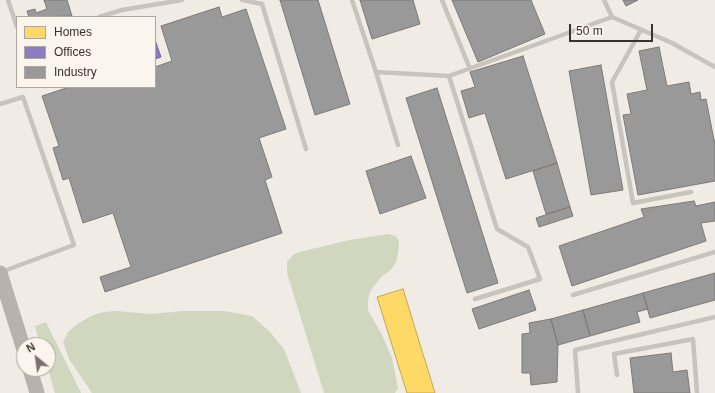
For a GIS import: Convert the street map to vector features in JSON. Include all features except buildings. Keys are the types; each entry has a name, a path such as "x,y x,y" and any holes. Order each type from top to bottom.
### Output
{"main road":[{"path":"0,273 8,306 19,337"},
{"path":"32,377 37,393"}],"lane":[{"path":"8,0 16,24"},
{"path":"102,16 122,10 182,0"},
{"path":"242,0 262,4 306,149"},
{"path":"352,0 398,145"},
{"path":"442,0 470,69"},
{"path":"604,0 612,17 672,43 715,67"},
{"path":"376,72 449,76 612,17"},
{"path":"640,30 612,82 633,203 691,192"},
{"path":"449,76 497,229 528,247 540,279 475,299"},
{"path":"0,104 22,97 74,245 0,273"},
{"path":"573,295 715,252"},
{"path":"578,393 575,350 715,318"},
{"path":"617,376 614,354 693,339 697,393"}],"green space":[{"path":"388,234 395,236 398,239 399,245 397,260 391,270 381,277 370,291 368,310 382,335 392,358 398,388 395,393 324,393 287,273 287,262 293,255 299,252 350,240"},
{"path":"116,311 151,314 183,311 224,311 252,316 269,331 284,349 301,393 92,393 69,359 63,342 68,332 79,323 93,315"},
{"path":"46,322 53,337 38,337 35,326"},
{"path":"56,342 81,393 55,393 50,377 56,377"}]}
